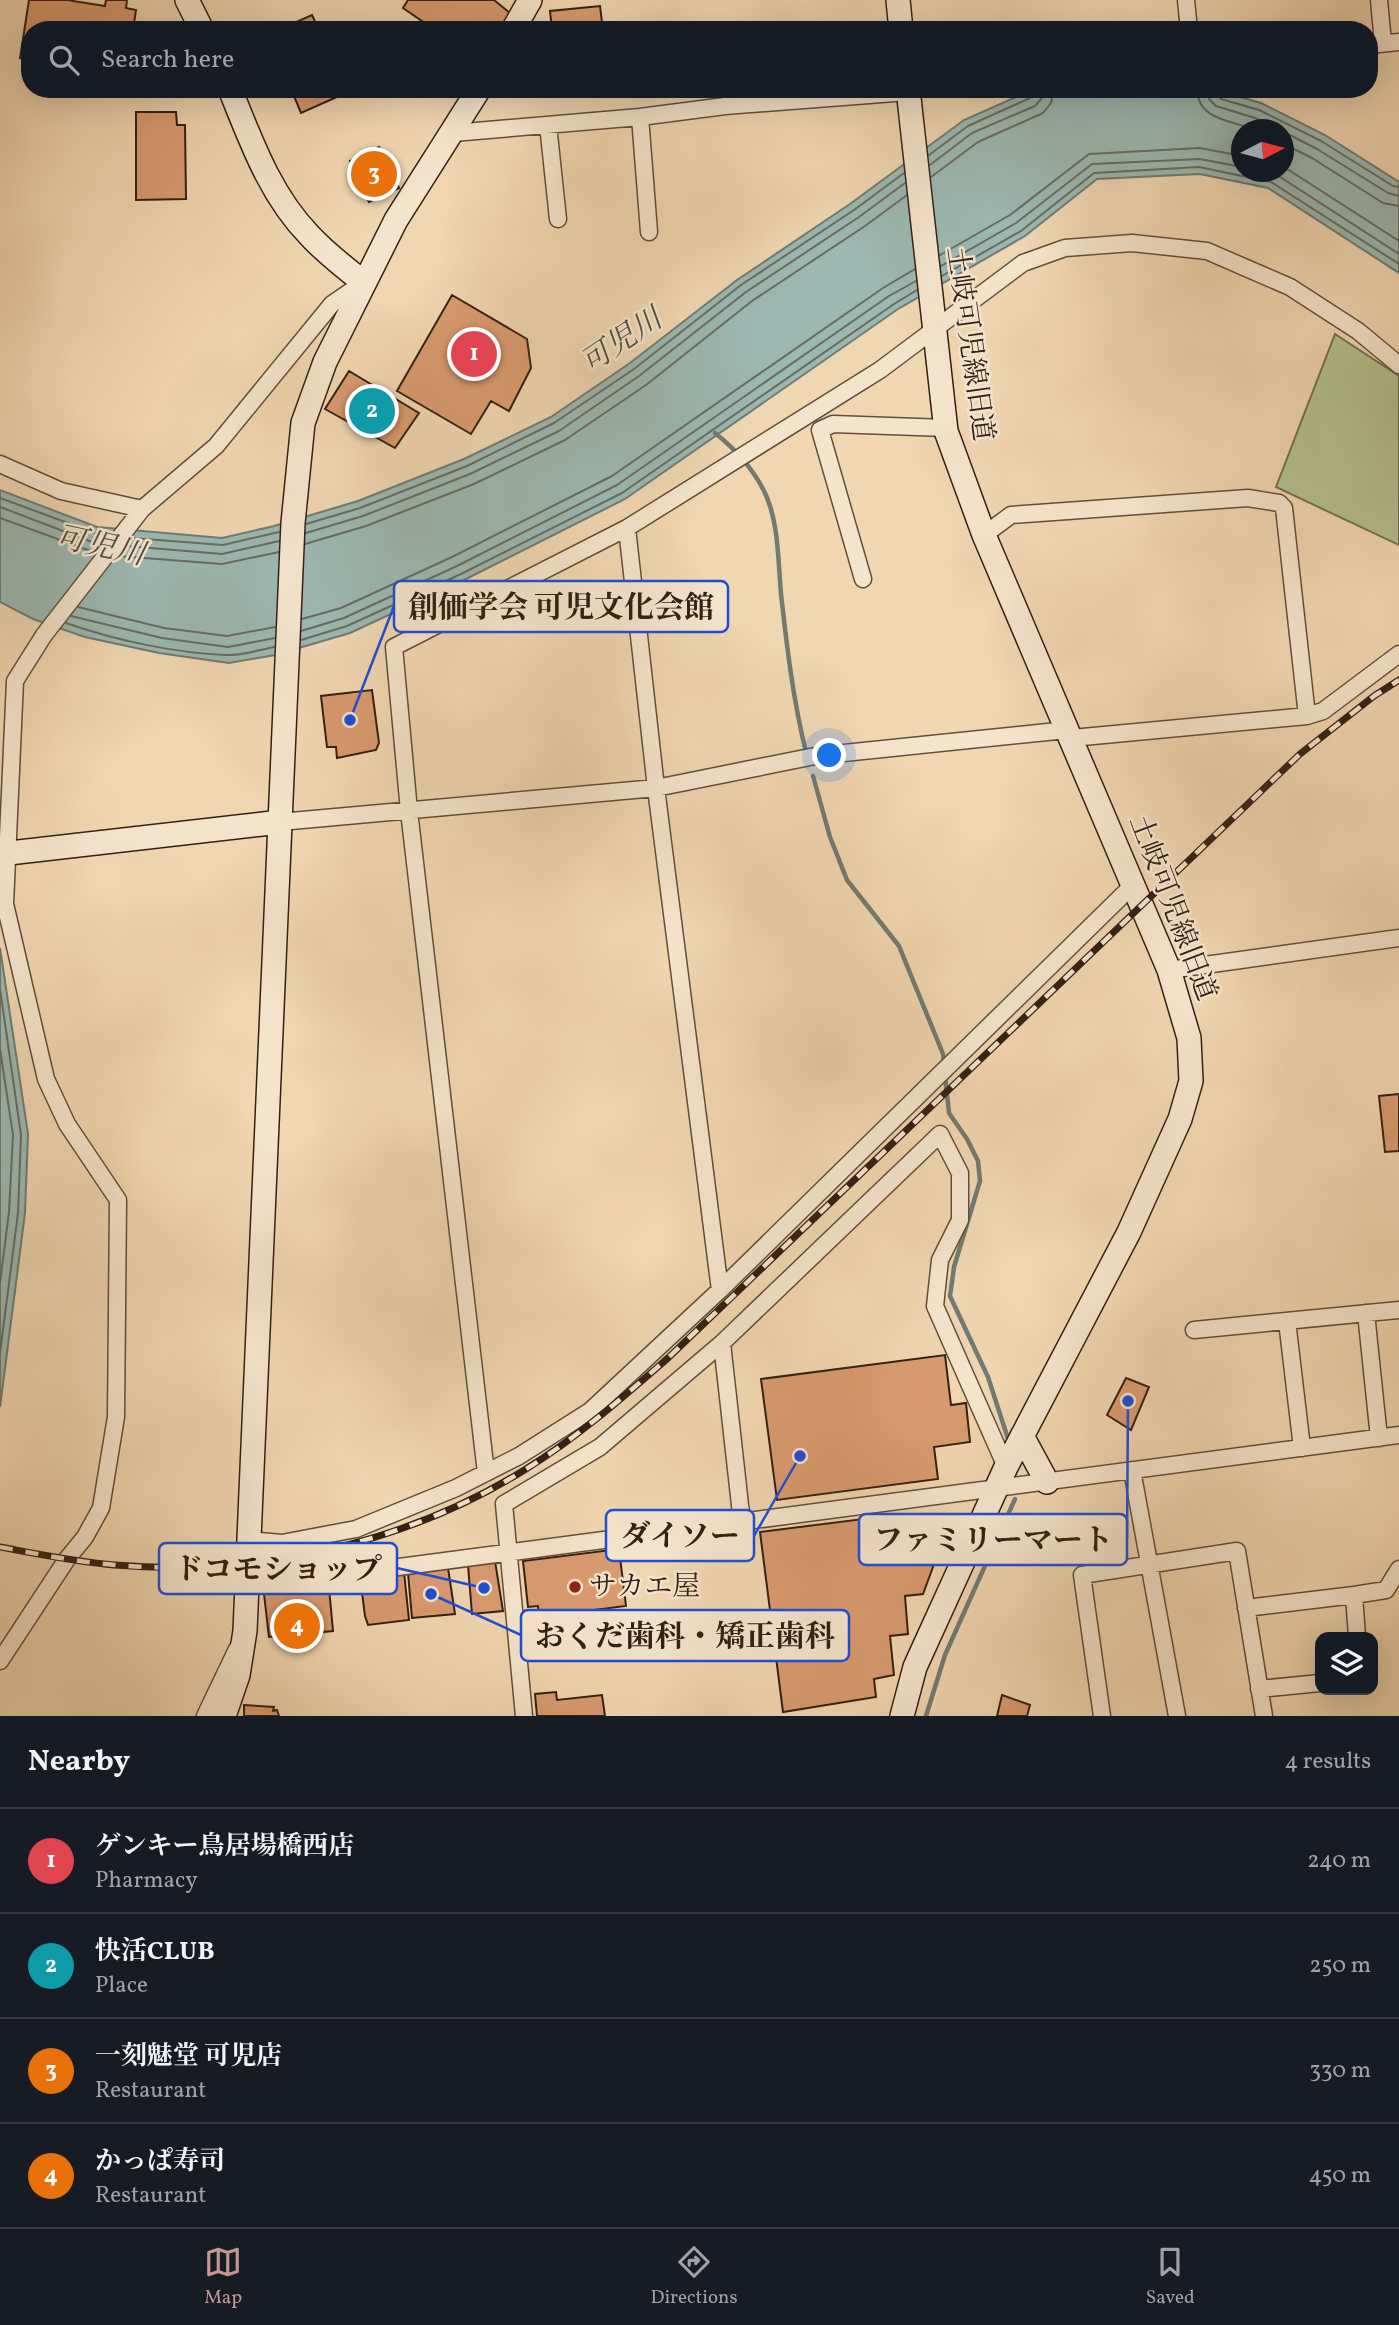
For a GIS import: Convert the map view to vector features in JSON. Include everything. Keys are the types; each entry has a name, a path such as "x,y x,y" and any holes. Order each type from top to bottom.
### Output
{"street":[{"path":"187,0 198,21"},
{"path":"518,21 530,0"},
{"path":"898,0 900,21"},
{"path":"1186,0 1188,21"},
{"path":"1379,0 1384,43"},
{"path":"234,98 261,163 283,204 310,236 363,282"},
{"path":"224,1716 238,1675 245,1630 293,523 303,424 325,362 363,282 397,220 474,98"},
{"path":"453,134 640,117 725,106 871,98"},
{"name":"土岐可児線旧道","path":"902,1716 915,1667 1006,1467 1129,1232 1180,1119 1192,1081 1189,1038 1169,970 984,535 946,428 908,98"},
{"path":"640,117 649,232"},
{"path":"548,125 558,219"},
{"path":"486,1473 409,811 394,647 628,528 880,370 1023,263 1065,248 1132,243 1207,251 1290,287 1358,331 1399,366"},
{"path":"0,1661 67,1559 85,1537 101,1508 116,1417 118,1200 67,1124 46,1079 5,904 4,854 15,681 44,635 142,509 216,446 332,304 363,282"},
{"path":"863,579 820,430 833,424 946,428"},
{"path":"0,464 61,491 142,509"},
{"path":"984,535 1011,515 1248,498 1279,502 1284,508 1307,716"},
{"path":"628,528 656,788 720,1290"},
{"path":"4,854 280,821 656,788 815,756 1307,716 1323,711 1399,654"},
{"path":"250,1540 282,1543 356,1529 486,1473 519,1456 590,1411 720,1290 1134,884"},
{"path":"1169,970 1399,938"},
{"path":"524,1716 504,1504 600,1447 722,1343 940,1134 960,1173 960,1220 940,1260 935,1306 1006,1467"},
{"path":"1194,1330 1399,1310"},
{"path":"1367,1313 1379,1438"},
{"path":"1287,1321 1302,1448"},
{"path":"722,1343 742,1522"},
{"path":"247,1587 1399,1435"},
{"path":"1020,1439 1047,1482"},
{"path":"1132,1471 1177,1716"},
{"path":"1102,1716 1082,1575 1237,1551 1264,1716"},
{"path":"1246,1608 1386,1590 1399,1569"},
{"path":"1354,1595 1357,1632"},
{"path":"205,1716 245,1630"},
{"path":"1259,1689 1315,1683"}],"green space":[{"path":"1335,334 1399,376 1399,545 1276,487"}],"water":[{"name":"可児川","path":"1014,98 1244,98 1261,103 1293,119 1231,119 1231,180 1200,174 1097,179 1025,236 898,309 625,499 464,580 350,633 275,655 229,663 159,653 85,637 33,619 0,602 0,490 97,527 222,538 274,526 358,501 464,459 551,417 630,363 737,280 850,204 964,120"},
{"path":"1294,120 1325,135 1399,182 1399,273 1268,188 1239,182 1294,182"},
{"path":"0,948 28,1134 25,1213 0,1407"}],"building":[{"path":"29,0 67,0 105,6 106,0 127,0 126,8 136,10 134,21 26,21"},
{"path":"408,0 494,0 510,13 505,21 422,21 403,8"},
{"path":"600,6 602,21 551,21 550,11"},
{"path":"312,15 315,21 298,21"},
{"path":"295,98 335,98 301,113"},
{"path":"136,112 176,112 177,125 185,125 186,199 136,200"},
{"path":"379,147 399,188 369,202 350,161"},
{"path":"452,295 527,339 531,368 509,411 491,401 471,434 397,391"},
{"path":"349,371 419,413 395,448 325,409"},
{"path":"372,690 379,743 376,750 337,758 336,747 327,747 321,696"},
{"path":"1399,1094 1399,1151 1385,1152 1379,1096"},
{"path":"945,1355 951,1405 966,1403 970,1442 934,1447 938,1479 777,1500 761,1379"},
{"path":"1126,1378 1149,1387 1131,1430 1107,1415"},
{"path":"895,1515 900,1553 931,1550 933,1567 923,1594 905,1596 908,1634 890,1636 894,1675 874,1679 876,1697 783,1712 760,1532"},
{"path":"619,1549 626,1606 539,1617 538,1606 528,1607 523,1561"},
{"path":"495,1561 503,1611 472,1614 468,1565"},
{"path":"448,1568 455,1614 412,1618 408,1573"},
{"path":"404,1572 409,1620 368,1625 360,1577"},
{"path":"329,1588 333,1631 269,1637 264,1594"},
{"path":"556,1692 557,1700 602,1695 605,1716 537,1716 535,1694"},
{"path":"1002,1695 1030,1705 1027,1716 997,1716"},
{"path":"244,1705 274,1707 273,1711 277,1710 279,1716 244,1716"}],"waterway":[{"path":"715,433 736,452 753,473 763,489 772,513 791,673 806,752"},
{"path":"813,776 830,837 847,880 899,946 943,1054 944,1064"},
{"path":"945,1076 949,1113 978,1161 980,1181 954,1267 950,1296 988,1377 1009,1442"},
{"path":"926,1716 945,1655 1015,1499"}],"railway":[{"path":"0,1547 115,1565 222,1566 275,1560 328,1550 431,1517 480,1495 526,1469 582,1430 668,1358 1300,754 1374,696 1399,680"}],"place":[{"name":"一刻魅堂 可児店","path":"374,174"},
{"name":"ゲンキー鳥居場橋西店","path":"474,354"},
{"name":"快活CLUB","path":"372,411"},
{"name":"創価学会 可児文化会館","path":"350,720"},
{"name":"ファミリーマート","path":"1128,1401"},
{"name":"ダイソー","path":"800,1456"},
{"name":"サカエ屋","path":"575,1587"},
{"name":"ドコモショップ","path":"484,1588"},
{"name":"おくだ歯科・矯正歯科","path":"431,1594"},
{"name":"かっぱ寿司","path":"297,1626"}]}
